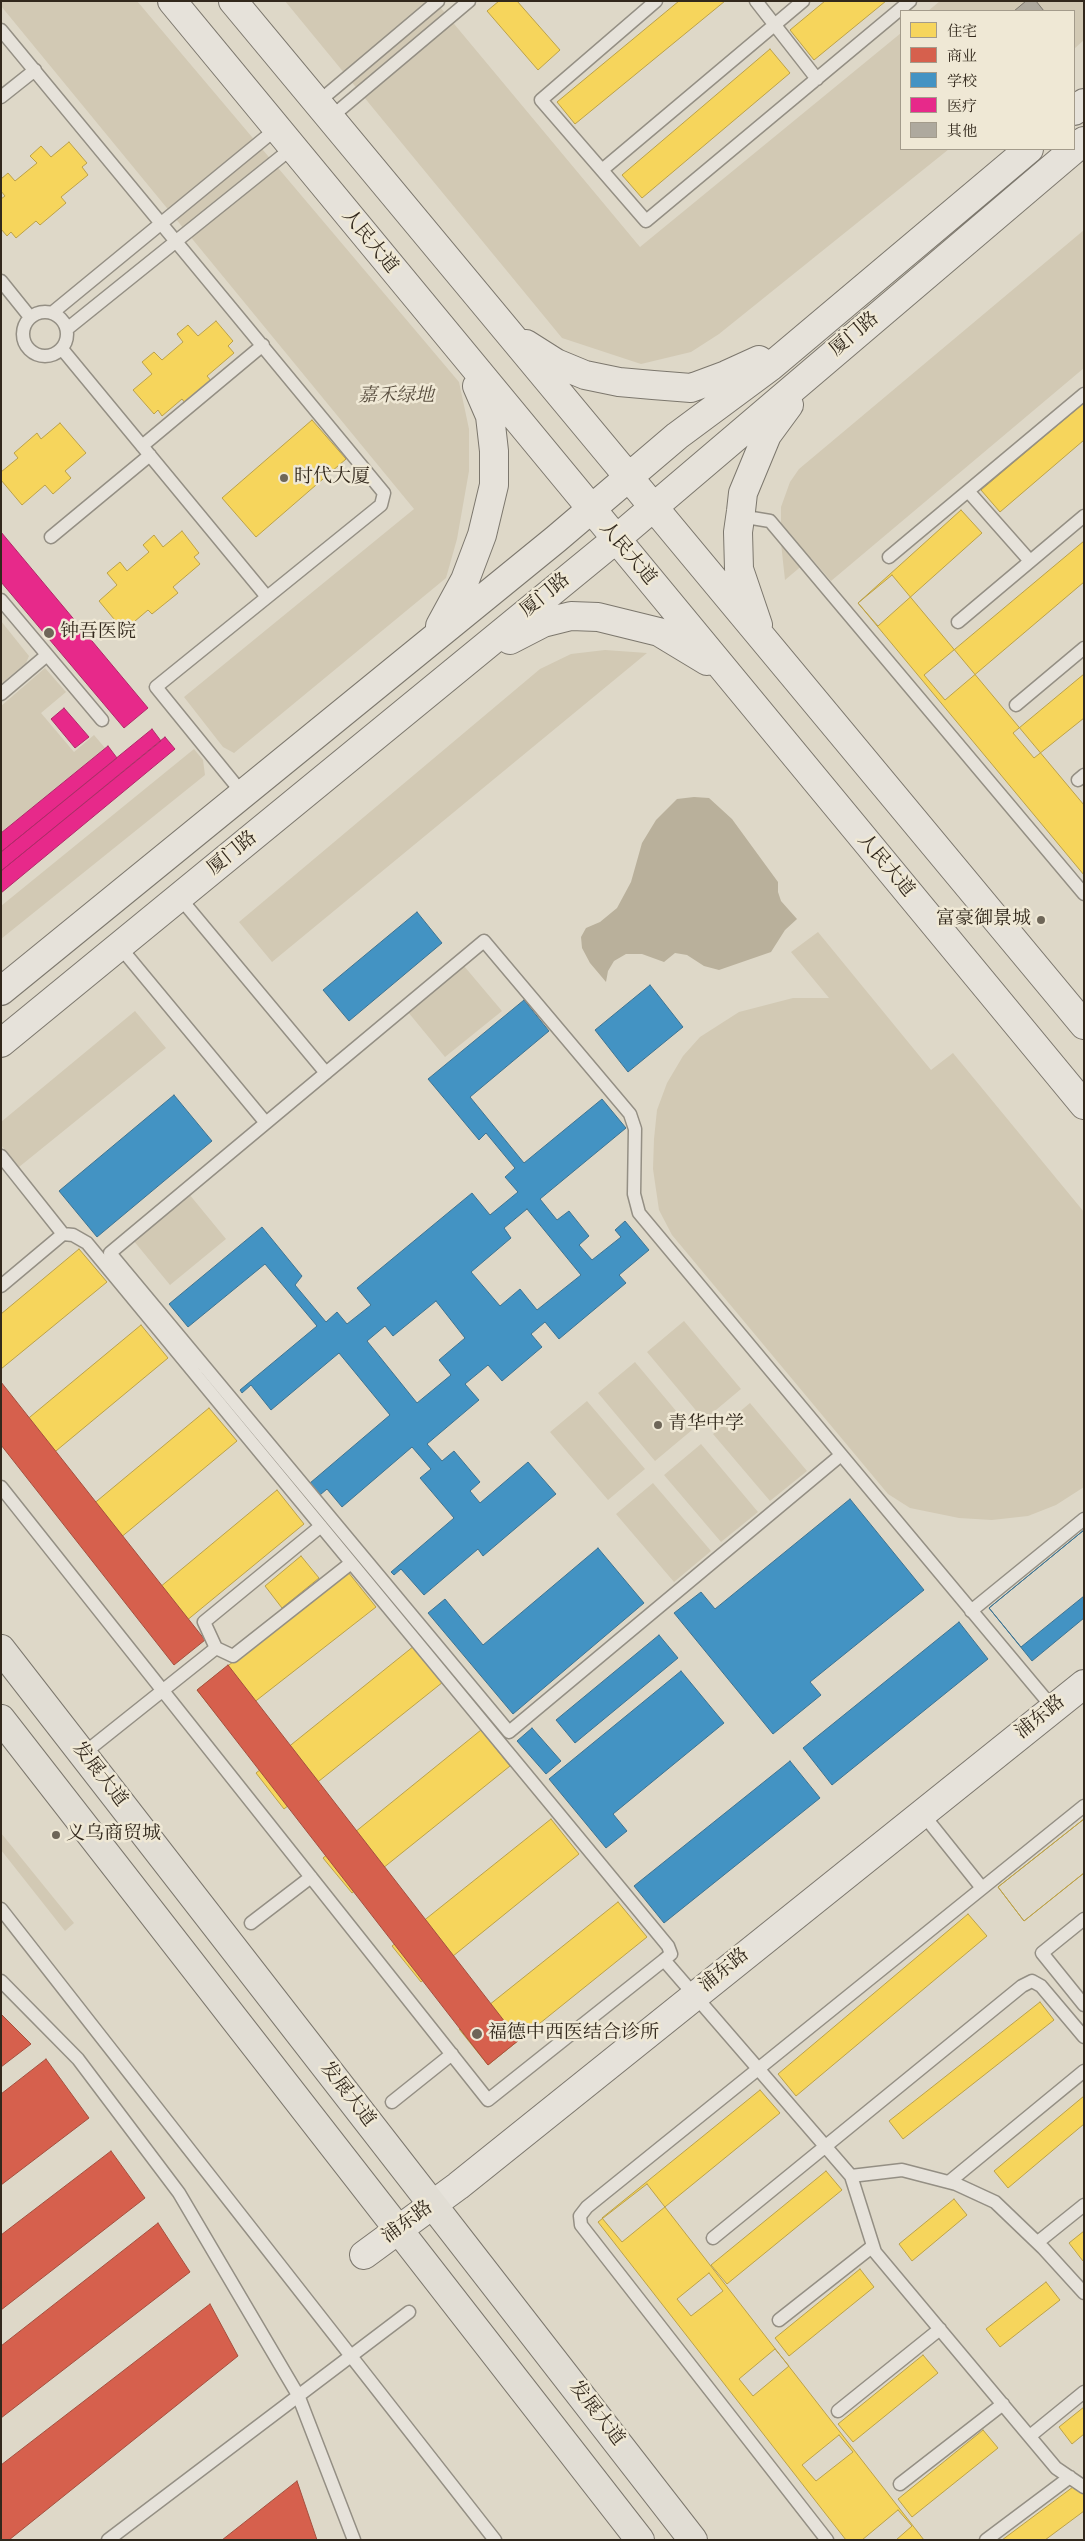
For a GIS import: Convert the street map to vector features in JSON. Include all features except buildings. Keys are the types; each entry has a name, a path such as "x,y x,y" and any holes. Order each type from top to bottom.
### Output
{"main road":[{"name":"人民大道","path":"172,1 590,510 1084,1105"},
{"path":"233,1 1084,1025"},
{"name":"厦门路","path":"3,985 243,794 590,510 677,436 770,367 1028,150"},
{"name":"厦门路","path":"1,1043 615,540 1073,150"},
{"path":"507,332 556,363 585,375 619,382 691,388 726,375 799,342"},
{"path":"432,639 465,580 482,535 494,486 494,451 490,416 464,357"},
{"path":"763,640 739,569 738,532 744,493 767,435 816,368"},
{"path":"462,665 542,623 571,616 598,617 659,632 725,672"},
{"name":"发展大道","path":"1,1649 693,2540"},
{"name":"浦东路","path":"364,2255 433,2205 1084,1684"},
{"path":"1,1719 640,2540"}],"lane":[{"path":"324,110 438,1"},
{"path":"324,110 470,1"},
{"path":"656,1 541,100 646,221 910,1"},
{"path":"756,1 817,79"},
{"path":"602,170 803,1"},
{"path":"1,30 162,222 384,493 381,505 156,687 243,794"},
{"path":"1,97 34,70"},
{"path":"52,313 162,222 284,139"},
{"path":"67,330 177,241 284,139"},
{"path":"1,281 30,317"},
{"path":"44,311 59,316 67,330 66,343 62,349 56,354 42,357 30,351 22,338 22,330 30,317 44,311"},
{"path":"51,537 263,345"},
{"path":"62,349 267,597"},
{"path":"889,556 1084,394"},
{"path":"968,491 1030,561"},
{"path":"740,516 770,521 1084,894"},
{"path":"958,622 1084,516"},
{"path":"1,600 102,720"},
{"path":"1016,704 1084,648"},
{"path":"1,694 47,655"},
{"path":"180,898 326,1072"},
{"path":"841,1455 509,1732 110,1253 484,941 630,1114 635,1129 634,1194 639,1213 1053,1708"},
{"path":"120,947 266,1123"},
{"path":"1,1156 64,1234 73,1235 87,1243 668,1946 670,1954 488,2100 1,1487"},
{"path":"1,1286 64,1234"},
{"path":"971,1611 1084,1519"},
{"path":"321,1526 204,1622 216,1648 233,1656 351,1562"},
{"path":"83,1754 216,1648"},
{"path":"827,2540 581,2226 580,2216 587,2207 1084,1806"},
{"path":"922,1814 982,1888"},
{"path":"251,1923 311,1877"},
{"path":"1,1909 495,2540"},
{"path":"1084,1919 1042,1953 1084,2005"},
{"path":"664,1960 851,2176 876,2252 1056,2468 1084,2488"},
{"path":"1,1981 78,2059 179,2193 298,2395 354,2540"},
{"path":"712,2238 1022,1986 1032,1981 1041,1986 1084,2037"},
{"path":"392,2102 452,2054"},
{"path":"949,2182 1084,2071"},
{"path":"851,2176 902,2170 949,2182 995,2202 1038,2242 1084,2293"},
{"path":"1038,2242 1084,2205"},
{"path":"779,2320 873,2246"},
{"path":"108,2540 409,2312"},
{"path":"838,2411 940,2329"},
{"path":"1030,2436 1084,2392"},
{"path":"900,2484 1003,2404"},
{"path":"986,2540 1070,2477"}],"green space":[{"name":"嘉禾绿地","path":"1,1 137,1 459,382 469,429 469,471 457,539 446,578 234,753 223,747 184,697 414,509 1,6"},
{"path":"285,1 435,1 640,247 900,34 900,150 948,150 719,334 691,352 641,364 562,338"},
{"path":"940,1 1084,1 1084,40 1075,48 1075,10 929,10"},
{"path":"1084,230 1084,368 831,581 811,558 785,580 781,543 781,507 790,482 799,469"},
{"path":"1,621 29,656 26,663 1,684"},
{"path":"605,650 647,653 272,962 239,922 540,669 571,654"},
{"path":"45,668 66,692 41,713 74,752 94,735 105,748 1,833 1,706"},
{"path":"194,749 203,760 205,775 1,939 1,906"},
{"path":"818,932 931,1070 953,1053 1084,1212 1084,1487 1056,1505 1028,1516 992,1520 959,1518 910,1508 888,1494 672,1235 659,1210 653,1169 654,1139 657,1110 667,1083 683,1056 700,1037 739,1012 793,998 829,998 791,952"},
{"path":"464,966 502,1011 445,1057 408,1012"},
{"path":"135,1011 166,1048 19,1167 1,1145 1,1122"},
{"path":"189,1194 226,1239 170,1285 133,1240"},
{"path":"684,1321 741,1389 704,1420 647,1352"},
{"path":"635,1362 692,1430 655,1461 598,1393"},
{"path":"587,1401 645,1469 608,1500 550,1432"},
{"path":"750,1403 807,1471 770,1501 713,1434"},
{"path":"701,1444 758,1512 721,1542 664,1475"},
{"path":"653,1483 711,1551 674,1582 616,1514"},
{"path":"1,1833 74,1923 65,1931 1,1850"}],"shaded area":[{"path":"709,798 732,819 778,882 778,892 781,901 797,919 785,930 771,952 719,970 704,966 687,955 675,953 664,962 642,954 626,954 614,961 608,971 606,982 590,963 582,948 581,937 586,928 600,922 617,908 631,882 642,843 656,820 677,799"}],"place":[{"name":"时代大厦","path":"284,478"},
{"name":"钟吾医院","path":"49,633"},
{"name":"富豪御景城","path":"1041,920"},
{"name":"青华中学","path":"658,1425"},
{"name":"义乌商贸城","path":"56,1835"},
{"name":"福德中西医结合诊所","path":"477,2034"}]}
